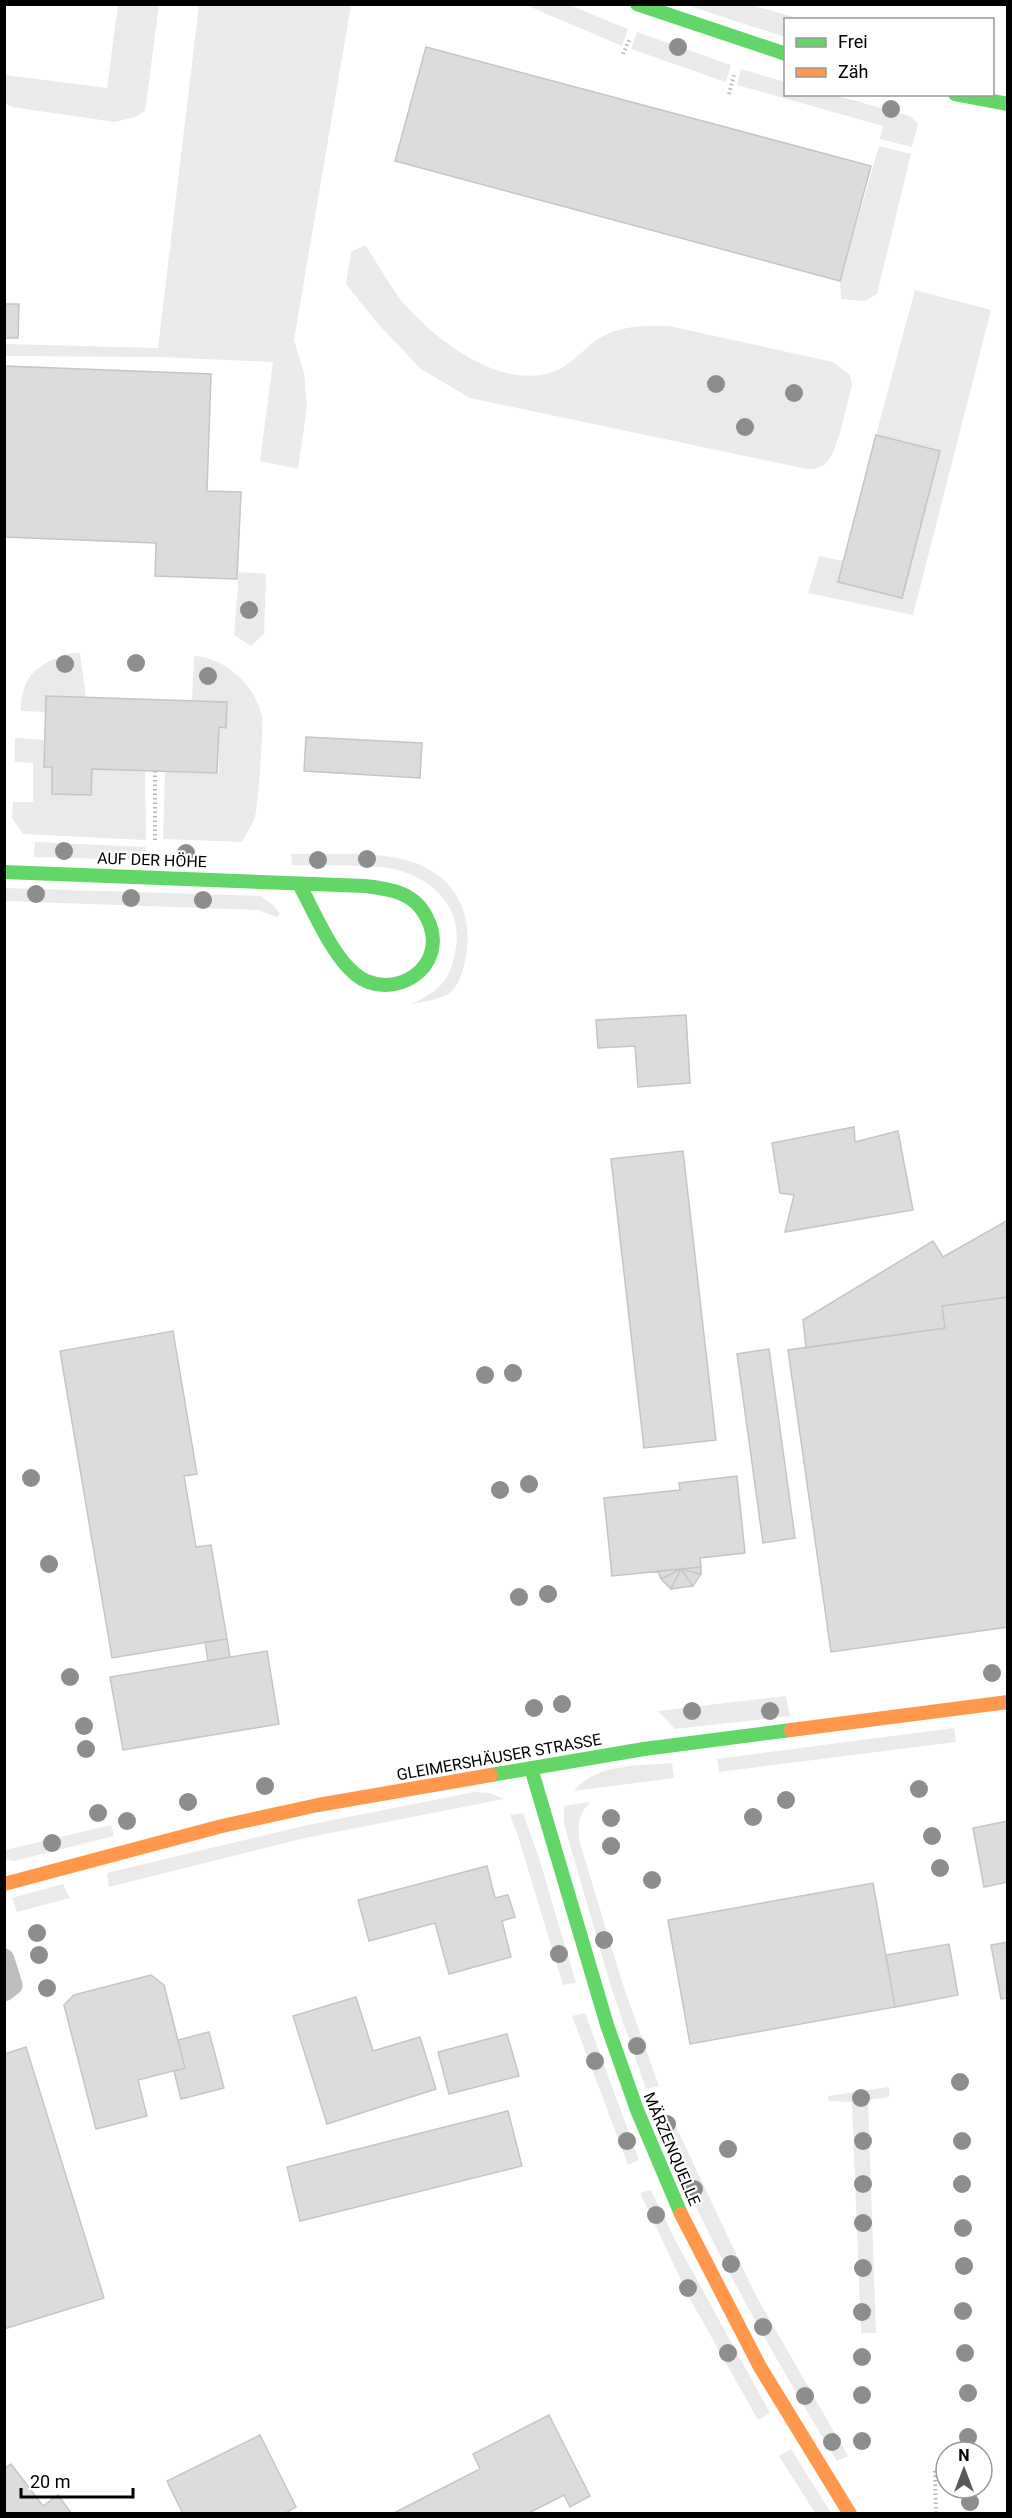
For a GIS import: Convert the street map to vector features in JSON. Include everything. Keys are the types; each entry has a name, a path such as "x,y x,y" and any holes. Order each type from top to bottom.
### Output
{"street":[{"path":"637,4 784,53"},
{"path":"966,96 1008,104"},
{"name":"AUF DER HÖHE","path":"4,872 154,876 299,884 389,889 416,901 433,926 435,951 422,972 402,983 378,985 356,975 336,949 299,884"},
{"name":"GLEIMERSHÄUSER STRASSE","path":"4,1884 222,1826 286,1812 656,1748 1008,1702"},
{"name":"MÄRZENQUELLE","path":"531,1768 596,1994 636,2109 661,2171 724,2301 791,2420 850,2514"}],"lane":[{"path":"4,1959 12,1985 4,1991"}],"path":[{"path":"154,771 154,876"}],"shaded area":[{"path":"118,5 159,5 145,111 135,117 115,122 12,107 5,103 5,75 107,88"},
{"path":"199,5 351,5 294,340 304,373 307,407 298,469 260,461 273,362 159,357 5,356 5,344 158,348"},
{"path":"526,5 569,5 628,29 622,46"},
{"path":"686,5 751,5 797,18 784,18 784,37"},
{"path":"637,32 731,65 726,82 631,49"},
{"path":"741,69 784,82 784,96 838,96 910,116 918,124 912,147 880,139 883,126 737,85"},
{"path":"879,146 911,154 877,294 865,301 841,299 840,281"},
{"path":"365,245 400,299 431,330 471,359 493,369 515,375 537,375 558,370 608,334 628,328 648,326 669,326 833,362 850,375 852,385 832,454 824,465 807,469 470,398 421,369 378,324 346,284 351,252"},
{"path":"915,290 991,310 913,615 808,593 819,556 844,561 838,582 902,598 940,451 876,435"},
{"path":"239,572 266,574 264,634 251,646 234,635"},
{"path":"71,653 80,653 86,697 47,696 46,712 21,711 24,688 34,672 50,661"},
{"path":"194,656 217,662 237,675 252,693 262,716 255,817 242,842 163,839 165,772 219,773 219,727 226,727 227,702 192,700"},
{"path":"15,738 45,740 45,767 52,767 52,794 92,769 145,770 146,840 23,834 12,818 13,802 33,802 33,763 15,762"},
{"path":"35,842 146,847 145,860 34,857"},
{"path":"291,854 362,854 399,858 430,870 441,878 458,898 463,909 468,934 463,968 453,990 439,998 410,1005 442,983 454,959 457,933 455,920 450,908 434,888 411,875 387,868 292,865"},
{"path":"5,888 261,896 280,914 277,917 258,910 5,901"},
{"path":"786,1696 790,1716 675,1729 658,1711"},
{"path":"954,1728 956,1742 719,1772 717,1759"},
{"path":"672,1763 674,1778 574,1791 594,1775 606,1771 632,1766"},
{"path":"474,1792 490,1793 504,1799 305,1838 109,1887 107,1873 303,1826"},
{"path":"590,1802 579,1821 580,1843 623,1985 659,2086 646,2089 611,1987 564,1824 564,1806"},
{"path":"523,1813 539,1858 576,1983 563,1985 510,1815"},
{"path":"111,1825 114,1836 14,1861 5,1859 5,1850"},
{"path":"63,1884 70,1898 17,1912 12,1898"},
{"path":"585,2013 639,2160 628,2165 572,2016"},
{"path":"889,2087 889,2097 868,2100 876,2333 861,2333 852,2102 829,2101 828,2096"},
{"path":"671,2116 755,2294 848,2456 837,2461 764,2336 718,2251 657,2121"},
{"path":"651,2190 673,2236 770,2413 758,2420 690,2299 640,2193"},
{"path":"791,2449 831,2513 815,2513 779,2456"}],"building":[{"path":"426,47 871,166 840,281 395,161"},
{"path":"4,304 19,304 18,338 4,338"},
{"path":"4,366 211,374 207,491 241,492 237,579 155,576 156,543 4,537"},
{"path":"876,435 940,451 902,598 838,582"},
{"path":"46,696 227,702 226,728 219,727 217,773 92,769 91,795 52,794 52,767 44,767"},
{"path":"306,737 422,743 420,778 304,771"},
{"path":"686,1015 690,1083 638,1087 635,1046 598,1048 596,1020"},
{"path":"854,1127 855,1142 898,1131 913,1210 785,1232 794,1195 780,1193 772,1143"},
{"path":"683,1151 716,1440 644,1448 611,1159"},
{"path":"1008,1220 1008,1297 942,1306 945,1328 806,1348 803,1320 933,1241 943,1257"},
{"path":"1008,1297 1008,1627 831,1652 788,1350 945,1328 942,1306"},
{"path":"173,1331 197,1474 184,1476 196,1547 211,1545 227,1639 112,1658 60,1351"},
{"path":"769,1349 795,1538 763,1543 737,1354"},
{"path":"737,1476 745,1553 700,1558 701,1567 612,1576 604,1498 680,1490 679,1483"},
{"path":"701,1567 701,1574 681,1569"},
{"path":"681,1569 661,1579 658,1571"},
{"path":"681,1569 671,1589 661,1579"},
{"path":"681,1569 701,1574 693,1586"},
{"path":"681,1569 693,1586 671,1589"},
{"path":"227,1639 230,1657 208,1661 205,1642"},
{"path":"267,1651 279,1724 123,1750 110,1677"},
{"path":"1008,1821 1008,1882 984,1887 973,1828"},
{"path":"487,1866 495,1898 508,1895 515,1917 502,1921 511,1957 449,1974 435,1923 369,1941 358,1900"},
{"path":"873,1883 895,2007 690,2044 668,1920"},
{"path":"1008,1942 1008,1998 1001,1999 991,1945"},
{"path":"949,1944 958,1995 895,2007 886,1955"},
{"path":"151,1975 164,1985 185,2068 138,2080 147,2116 96,2129 64,2005 74,1995"},
{"path":"356,1997 373,2051 420,2037 436,2089 327,2124 293,2016"},
{"path":"209,2032 224,2088 181,2099 174,2071 185,2068 178,2040"},
{"path":"507,2034 519,2076 449,2094 438,2052"},
{"path":"26,2047 104,2298 4,2329 4,2054"},
{"path":"508,2111 522,2166 300,2221 287,2167"},
{"path":"549,2415 590,2496 570,2507 564,2495 527,2514 392,2514 480,2469 473,2454"},
{"path":"260,2435 296,2507 284,2514 183,2514 167,2481"},
{"path":"11,2464 43,2506 58,2495 72,2514 4,2514 4,2469"}],"traffic: fast":[{"path":"637,4 784,53"},
{"path":"966,96 1008,104"},
{"path":"4,872 365,886 393,891 416,903 427,918 433,936 431,952 425,966 414,976 400,983 385,985 369,982 355,974 331,944 299,884"},
{"path":"491,1775 644,1749 791,1730"},
{"path":"531,1768 607,2025 637,2110 681,2214"}],"traffic: slow":[{"path":"791,1730 1008,1702"},
{"path":"4,1884 222,1826 318,1805 491,1775"},
{"path":"681,2214 760,2367 850,2514"}]}
